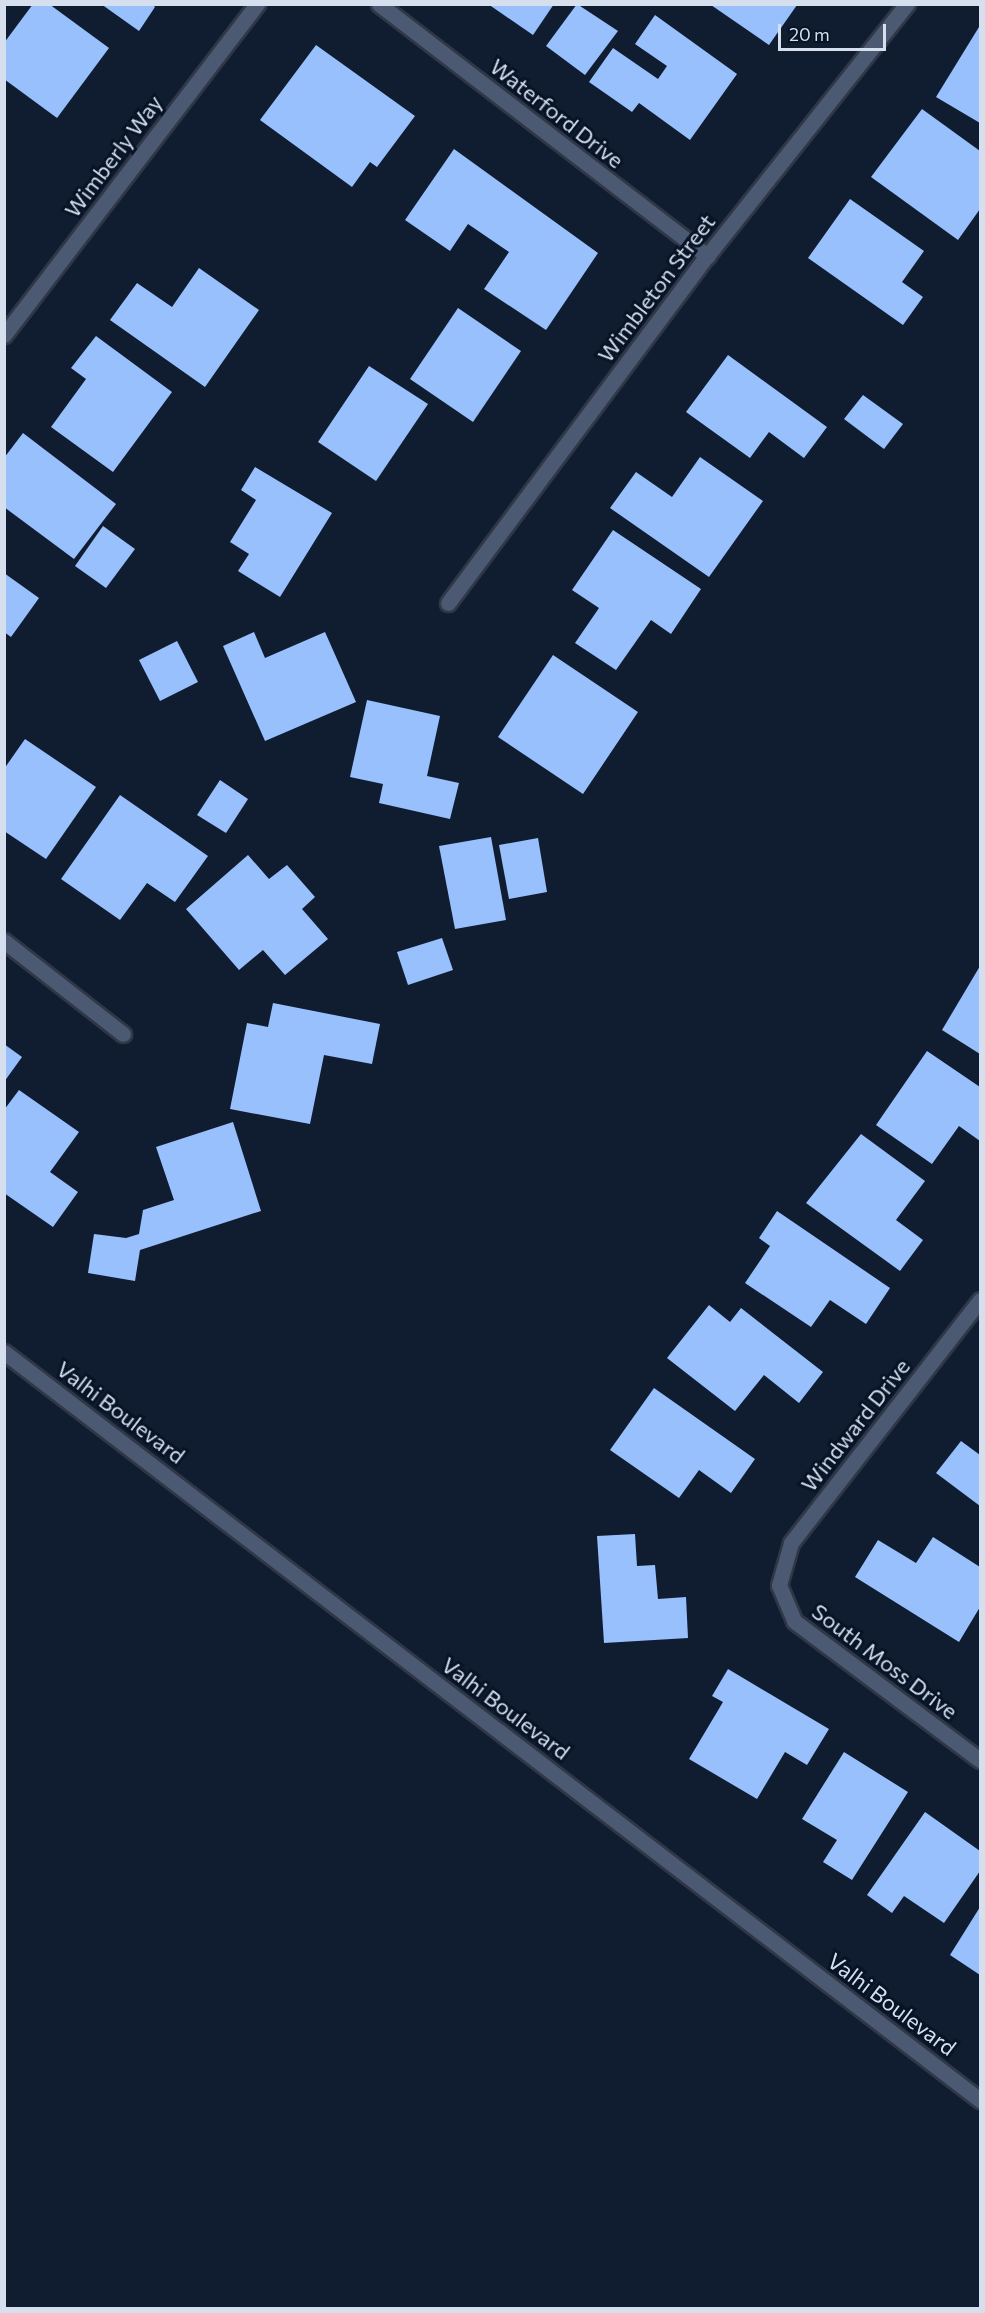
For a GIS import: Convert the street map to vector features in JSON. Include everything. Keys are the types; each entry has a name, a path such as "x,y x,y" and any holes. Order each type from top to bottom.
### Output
{"street":[{"name":"Wimberly Way","path":"4,335 257,4"},
{"name":"Waterford Drive","path":"380,4 707,256"},
{"name":"Wimbleton Street","path":"448,603 707,256 907,4"},
{"path":"4,941 123,1034"},
{"name":"Windward Drive","path":"779,1585 791,1544 981,1300"},
{"name":"Valhi Boulevard","path":"4,1352 981,2100"},
{"name":"South Moss Drive","path":"779,1585 794,1621 981,1760"}],"building":[{"path":"33,4 49,4 109,48 57,118 4,79 4,43"},
{"path":"101,4 152,4 155,7 139,31"},
{"path":"488,4 554,4 533,35"},
{"path":"577,4 618,31 585,75 546,46"},
{"path":"711,5 797,5 769,45"},
{"path":"655,15 737,74 690,140 639,103 632,112 589,82 613,48 658,79 667,66 635,44"},
{"path":"980,28 980,123 936,97"},
{"path":"316,45 415,116 377,167 370,162 352,187 260,120"},
{"path":"922,109 980,151 980,209 958,240 871,177"},
{"path":"454,149 598,253 546,330 484,289 509,252 468,224 450,251 405,220"},
{"path":"850,199 924,251 902,282 923,297 903,325 808,258"},
{"path":"199,268 259,310 205,387 110,320 137,283 172,307"},
{"path":"458,308 521,351 473,422 410,379"},
{"path":"96,336 172,392 113,472 51,427 86,379 71,368"},
{"path":"728,355 827,427 804,458 769,432 750,458 686,412"},
{"path":"369,366 428,404 376,481 318,442"},
{"path":"863,395 903,424 884,449 844,419"},
{"path":"23,433 116,504 74,559 4,507 4,458"},
{"path":"700,457 763,501 709,577 610,508 636,472 672,497"},
{"path":"255,467 332,513 280,597 238,571 249,554 230,542 256,500 241,490"},
{"path":"103,526 135,549 106,588 75,566"},
{"path":"613,530 701,589 671,634 651,620 616,670 575,643 599,608 572,590"},
{"path":"4,573 39,598 11,637 4,632"},
{"path":"254,632 265,658 325,632 356,702 265,741 223,646"},
{"path":"177,641 198,682 160,701 139,660"},
{"path":"553,655 638,712 583,794 498,737"},
{"path":"367,700 440,716 427,776 459,783 450,819 379,803 383,784 350,777"},
{"path":"25,739 96,787 46,859 4,831 4,769"},
{"path":"220,780 248,799 226,833 197,815"},
{"path":"120,795 208,856 175,902 147,883 120,920 61,879"},
{"path":"491,837 506,920 455,929 439,846"},
{"path":"538,838 547,892 509,899 499,845"},
{"path":"248,855 269,879 287,865 315,897 302,909 328,939 285,975 263,950 239,970 186,909"},
{"path":"442,938 453,970 408,985 397,952"},
{"path":"980,966 980,1054 942,1030"},
{"path":"273,1003 380,1024 372,1064 324,1055 310,1124 230,1109 247,1023 268,1027"},
{"path":"4,1044 22,1057 4,1082"},
{"path":"927,1051 980,1087 980,1141 959,1126 932,1164 876,1125"},
{"path":"19,1090 79,1132 50,1172 78,1192 53,1227 4,1193 4,1110"},
{"path":"233,1122 261,1211 140,1250 135,1281 88,1273 94,1234 126,1238 139,1234 143,1210 174,1200 156,1147"},
{"path":"861,1134 925,1181 896,1220 923,1240 900,1271 806,1203"},
{"path":"777,1211 890,1288 866,1324 830,1300 811,1327 745,1283 770,1246 759,1238"},
{"path":"709,1305 730,1322 741,1308 823,1372 799,1403 764,1375 735,1411 667,1358"},
{"path":"654,1388 755,1459 731,1493 699,1470 679,1498 610,1450"},
{"path":"961,1441 980,1455 980,1506 936,1473"},
{"path":"635,1534 637,1566 655,1565 658,1599 686,1597 688,1638 604,1643 597,1536"},
{"path":"933,1537 980,1567 980,1607 959,1642 855,1577 878,1540 916,1563"},
{"path":"728,1669 829,1729 807,1765 785,1752 757,1799 689,1759 723,1702 712,1696"},
{"path":"844,1752 908,1792 852,1880 823,1862 837,1840 802,1819"},
{"path":"925,1812 980,1851 980,1871 944,1923 904,1896 892,1913 867,1895"},
{"path":"980,1907 980,1975 950,1955"}]}
